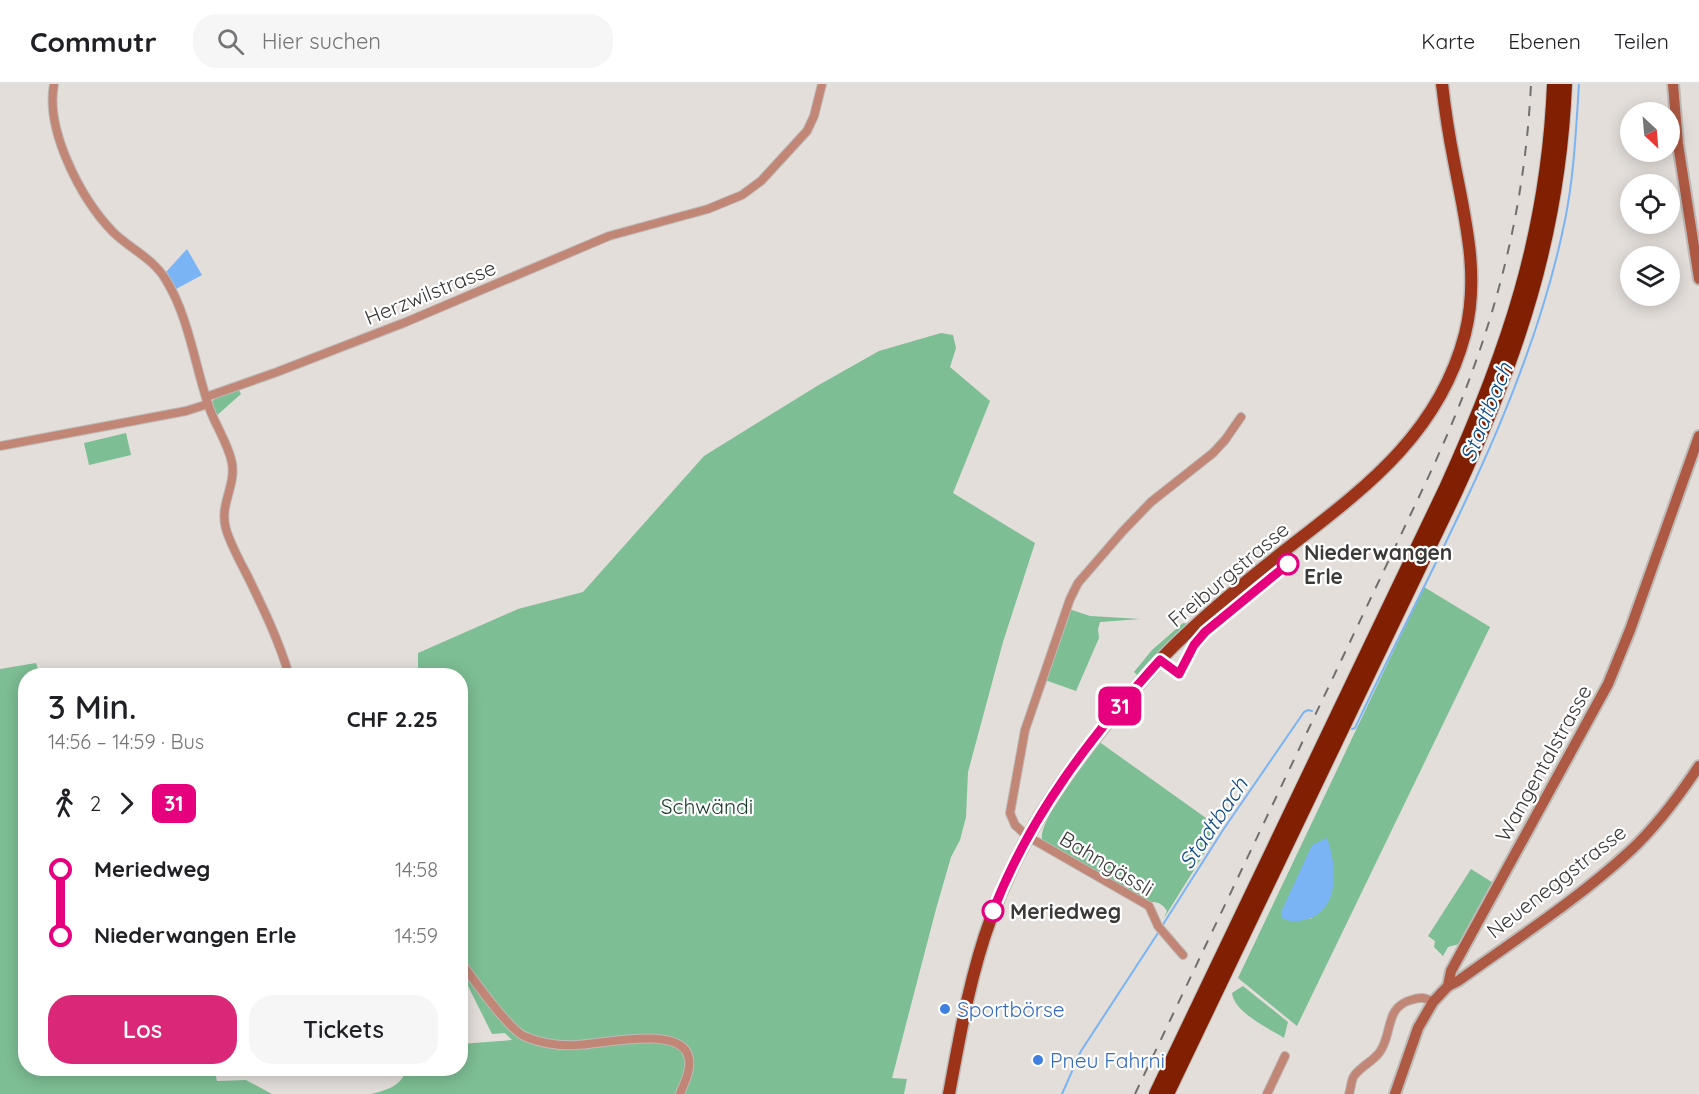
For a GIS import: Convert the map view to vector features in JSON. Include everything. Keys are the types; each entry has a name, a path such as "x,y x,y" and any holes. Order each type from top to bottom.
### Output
{"highway":[{"path":"1156,1094 1436,509 1489,390 1515,315 1537,230 1549,154 1554,84"},
{"path":"1167,1094 1455,493 1498,393 1525,319 1545,245 1560,156 1565,84"}],"main road":[{"name":"Freiburgstrasse","path":"949,1094 966,1006 981,947 1000,895 1027,836 1049,799 1131,692 1160,660 1228,597 1372,481 1410,441 1437,401 1462,343 1471,304 1472,279 1468,229 1451,146 1442,84"}],"street":[{"path":"54,84 52,101 60,140 92,206 112,231 154,263 167,281 186,329 207,400 232,463 233,476 224,514 228,536 276,636 287,668"},
{"name":"Herzwilstrasse","path":"0,446 186,411 207,400 397,326 609,236 708,209 742,195 768,175 807,131 814,116 822,84"},
{"path":"1673,84 1679,150 1699,279"},
{"path":"1027,836 1011,820 1014,792 1028,722 1070,599 1078,583 1151,502 1208,458 1225,440 1241,417"},
{"name":"Wangentalstrasse","path":"1395,1094 1418,1028 1433,1002 1448,986 1451,971 1608,684 1630,630 1699,436"},
{"name":"Neueneggstrasse","path":"1448,986 1547,917 1617,862 1642,839 1699,766"},
{"name":"Bahngässli","path":"1027,836 1149,906 1158,926 1183,955"},
{"path":"468,972 491,1002 524,1037 543,1042 574,1045 649,1038 675,1041 687,1051 690,1061 680,1094"},
{"path":"1349,1094 1354,1076 1383,1047 1392,1016 1398,1006 1405,1001 1418,998 1427,998 1433,1002"},
{"path":"1267,1094 1285,1056"}],"green space":[{"name":"Schwändi","path":"941,333 953,335 956,348 950,367 990,401 953,493 1035,543 1003,642 968,772 966,817 960,840 951,857 936,909 892,1078 907,1079 904,1094 371,1094 388,1089 398,1083 403,1076 468,1076 468,1043 512,1040 505,1033 492,1034 468,986 468,668 418,668 418,653 518,609 583,592 704,456 817,386 879,351"},
{"path":"239,390 241,394 215,417 211,402 218,396"},
{"path":"126,433 131,455 89,465 84,443"},
{"path":"1424,587 1490,627 1297,1026 1238,978","holes":["1290,895 1312,919 1282,910"]},
{"path":"1069,609 1090,616 1140,619 1100,622 1099,638 1076,691 1045,680"},
{"path":"1183,623 1189,624 1137,675 1134,672 1152,650"},
{"path":"36,663 38,668 18,668 18,1076 216,1076 217,1081 246,1080 272,1094 0,1094 0,669"},
{"path":"1098,741 1220,828 1164,918 1167,911 1162,905 1150,902 1046,844 1042,839 1043,830 1055,804"},
{"path":"1471,869 1495,884 1463,943 1448,947 1443,956 1434,947 1435,941 1428,936"},
{"path":"1243,986 1288,1022 1284,1038 1253,1019 1239,1007 1232,993"}],"water":[{"path":"187,249 202,275 176,289 166,272"},
{"path":"1327,838 1334,874 1330,898 1325,908 1304,920 1290,921 1282,918 1282,910 1312,845"}],"waterway":[{"name":"Stadtbach","path":"1352,729 1355,728 1475,480 1528,352 1549,286 1565,220 1573,169 1579,84"},
{"name":"Stadtbach","path":"1162,926 1223,830 1304,712 1312,711"},
{"name":"Stadtbach","path":"1062,1094 1081,1051 1158,933"}],"railway":[{"path":"1135,1094 1426,482 1467,385 1499,288 1511,239 1527,137 1531,84"}],"bus line":[{"name":"31","path":"993,911 1027,836 1045,805 1061,781 1131,692 1160,660 1179,674 1194,645 1205,632 1288,564"}],"place":[{"name":"Niederwangen Erle","path":"1288,564"},
{"name":"Meriedweg","path":"993,911"},
{"name":"Sportbörse","path":"945,1009"},
{"name":"Pneu Fahrni","path":"1038,1060"}]}
